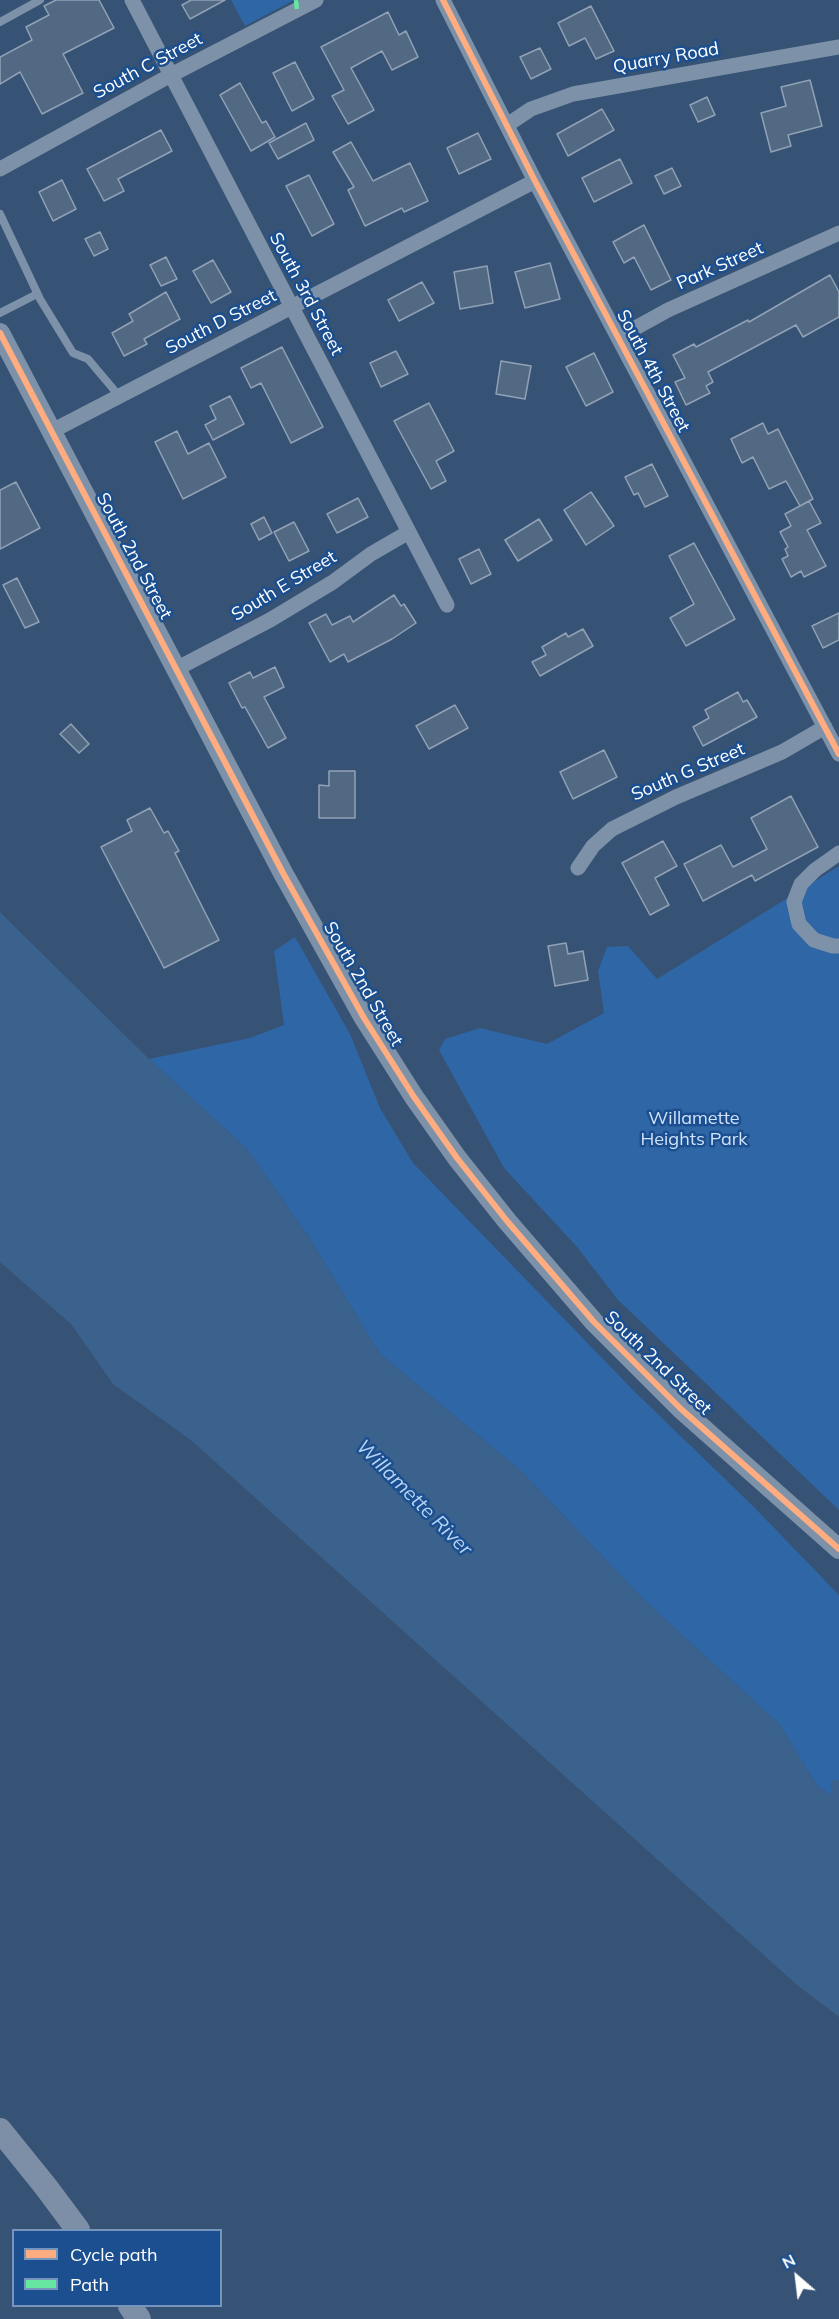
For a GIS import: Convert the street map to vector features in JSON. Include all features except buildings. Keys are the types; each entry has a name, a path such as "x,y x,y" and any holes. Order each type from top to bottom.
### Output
{"main road":[{"path":"0,2130 77,2229"}],"street":[{"name":"South 3rd Street","path":"132,0 447,605"},
{"name":"South C Street","path":"0,169 171,75 316,0"},
{"name":"South 4th Street","path":"443,0 535,181 839,754"},
{"name":"Quarry Road","path":"507,125 531,109 573,94 839,47"},
{"name":"South D Street","path":"52,431 535,181"},
{"name":"Park Street","path":"619,337 668,310 839,234"},
{"name":"South 2nd Street","path":"0,333 283,873 364,1018 414,1097 507,1221 594,1322 681,1409 839,1549"},
{"name":"South E Street","path":"176,669 270,620 409,532"},
{"name":"South G Street","path":"578,868 593,846 621,824 676,797 783,752 825,728"},
{"path":"839,853 815,870 801,884 794,902 799,924 814,940 839,946"}],"lane":[{"path":"0,22 40,0"},
{"path":"0,214 37,294 73,353 88,359 120,397"},
{"path":"0,312 37,294"}],"green space":[{"path":"231,0 294,0 245,26"},
{"name":"Willamette Heights Park","path":"839,866 839,1510 618,1300 577,1247 504,1168 439,1050 445,1039 480,1028 547,1044 604,1013 598,971 607,947 628,946 657,979"},
{"path":"295,937 350,1034 380,1108 413,1163 634,1391 753,1506 839,1595 839,1780 835,1781 832,1795 818,1787 779,1724 643,1599 521,1471 380,1354 308,1236 247,1149 149,1059 250,1038 284,1025 274,951"}],"water":[{"name":"Willamette River","path":"0,912 149,1059 247,1149 308,1236 380,1354 521,1471 643,1599 779,1724 818,1787 832,1795 831,1781 839,1780 839,2017 797,1985 192,1441 113,1384 71,1324 0,1262"}],"marked path":[{"path":"296,0 297,10"}],"cycle path":[{"path":"443,0 535,181 839,754"},
{"path":"0,333 283,873 364,1018 414,1097 457,1158 507,1221 594,1322 681,1409 839,1549"}]}
